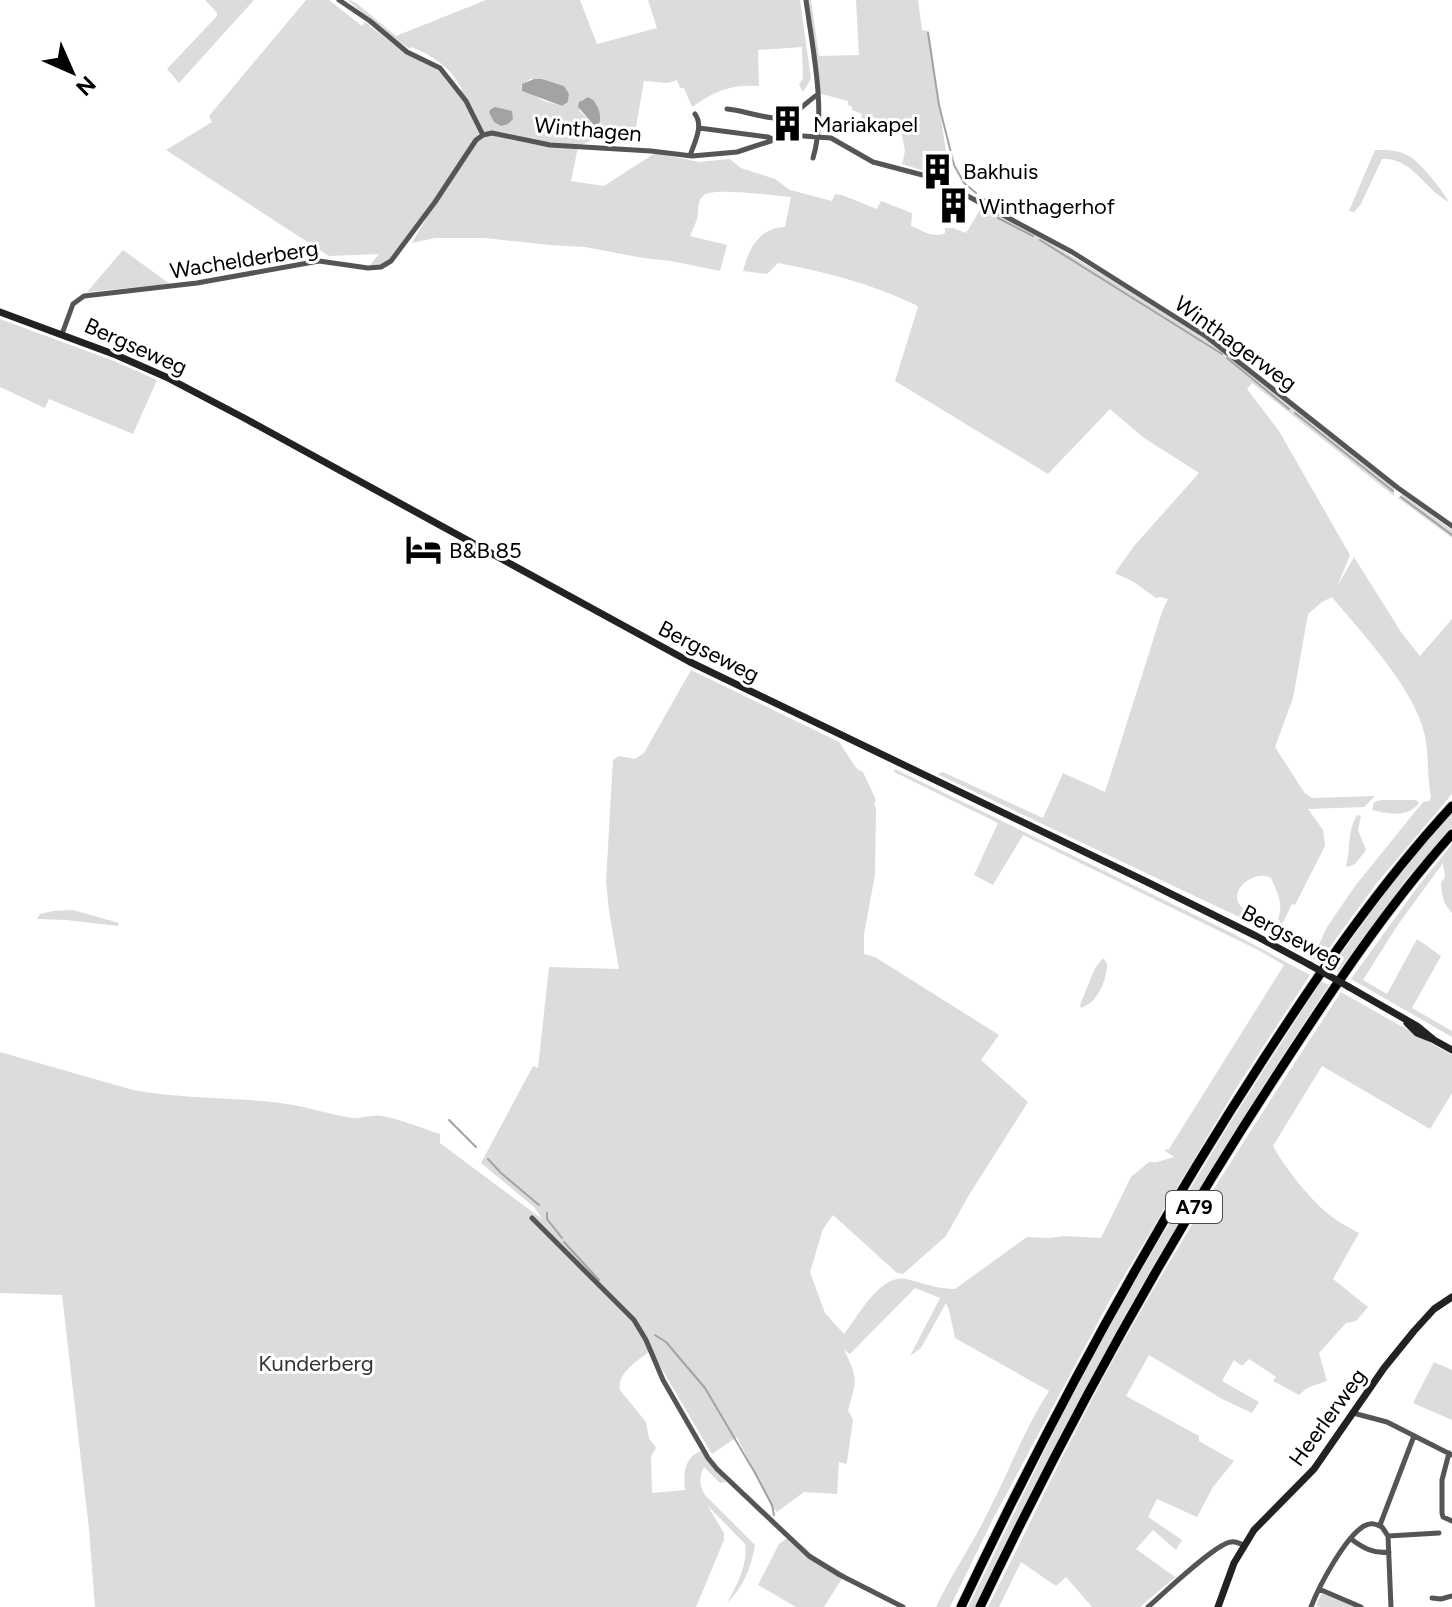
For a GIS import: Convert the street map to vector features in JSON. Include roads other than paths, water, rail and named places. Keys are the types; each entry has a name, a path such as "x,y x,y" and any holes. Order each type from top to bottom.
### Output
{"highway":[{"name":"A79","path":"961,1607 1067,1393 1183,1187 1324,966 1380,890 1452,806"},
{"name":"A79","path":"980,1607 1092,1387 1205,1189 1345,971 1397,900 1452,834"}],"street":[{"path":"339,0 400,47 440,68 466,101 483,135"},
{"path":"806,0 818,95 818,137 813,158"},
{"path":"727,109 777,118 790,115 818,95"},
{"path":"690,156 699,128 695,114"},
{"path":"777,118 778,139"},
{"name":"Winthagen","path":"699,128 778,139"},
{"name":"Winthagen","path":"483,135 492,133 550,145 690,156 737,152 789,135 831,138 873,162 934,178 986,207"},
{"name":"Wachelderberg","path":"62,334 73,304 84,296 197,283 319,261 368,268 385,265 435,202 476,140 483,135"},
{"name":"Winthagerweg","path":"986,207 1072,252 1207,337 1401,490 1452,526"},
{"name":"Bergseweg","path":"0,312 128,360 195,392 690,662 1256,936 1349,987 1452,1050"},
{"path":"532,1218 634,1320 663,1380 717,1469 809,1556 903,1607"},
{"name":"Heerlerweg","path":"1218,1607 1244,1545 1265,1517 1314,1469 1384,1368 1420,1324 1434,1309 1452,1297"},
{"path":"1353,1413 1387,1422 1450,1454 1442,1480 1442,1513 1443,1517 1452,1521"},
{"path":"1379,1525 1414,1436"},
{"path":"1312,1607 1336,1558 1366,1525 1375,1524 1388,1536 1391,1607"},
{"path":"1388,1536 1439,1533"},
{"path":"1351,1539 1371,1551 1389,1552"},
{"path":"1148,1607 1225,1544 1244,1545"},
{"path":"1319,1589 1361,1607"},
{"path":"1432,1598 1452,1596"}],"waterway":[{"path":"928,33 939,105 954,165 964,183 976,193"},
{"path":"984,199 995,207"},
{"path":"998,218 1033,236"},
{"path":"1040,240 1222,354"},
{"path":"1227,358 1289,409"},
{"path":"1295,413 1393,491"},
{"path":"1401,497 1452,535"},
{"path":"449,1120 476,1147"},
{"path":"488,1159 539,1205"},
{"path":"547,1213 547,1219 562,1238"},
{"path":"564,1242 599,1280"},
{"path":"655,1335 666,1342 705,1388 755,1473 774,1515"}],"place":[{"name":"Mariakapel","path":"787,124"},
{"name":"Bakhuis","path":"937,171"},
{"name":"Winthagerhof","path":"953,206"},
{"name":"B&B 85","path":"423,550"}],"park label":[{"name":"Kunderberg","path":"316,1363"}]}
